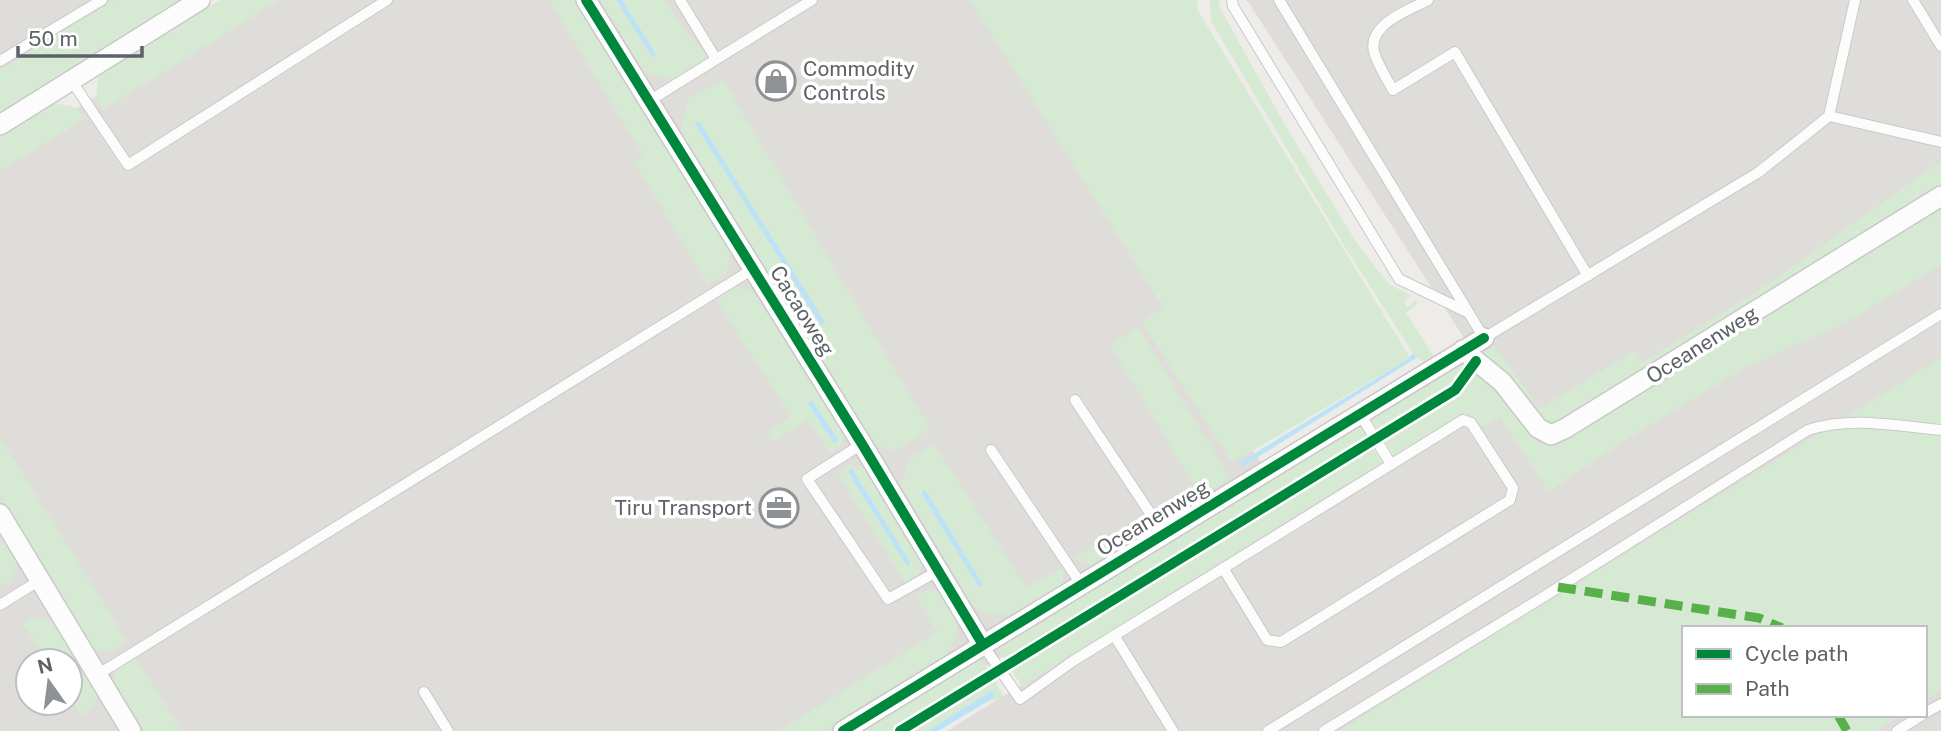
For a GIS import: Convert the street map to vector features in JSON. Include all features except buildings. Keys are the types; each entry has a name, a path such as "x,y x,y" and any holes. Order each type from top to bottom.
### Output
{"street":[{"path":"0,125 200,0"},
{"name":"Cacaoweg","path":"586,0 862,444 983,645"},
{"name":"Oceanenweg","path":"1463,350 1502,382 1520,401 1538,428 1550,435 1566,428 1941,196"},
{"name":"Oceanenweg","path":"843,731 1484,338"},
{"path":"0,514 127,730"}],"lane":[{"path":"0,61 102,0"},
{"path":"71,80 128,165 387,0"},
{"path":"680,0 716,59"},
{"path":"649,101 812,0"},
{"path":"1233,0 1233,6 1399,279 1469,313"},
{"path":"1279,0 1484,338 1759,172 1829,116 1855,0"},
{"path":"1428,0 1378,29 1373,40 1374,53 1394,90 1455,52 1588,276"},
{"path":"1913,0 1941,47"},
{"path":"1829,116 1941,142"},
{"path":"97,676 753,269"},
{"path":"1268,731 1941,314"},
{"path":"1075,400 1164,534"},
{"path":"1360,414 1391,464"},
{"path":"983,645 1020,699 1114,635 1463,420 1471,423 1513,488 1510,500 1281,642 1267,640 1223,568"},
{"path":"1325,731 1808,429 1829,423 1854,421 1941,430"},
{"path":"862,444 807,479 888,599 938,570"},
{"path":"991,450 1081,584"},
{"path":"0,605 40,580"},
{"path":"1114,635 1172,731"},
{"path":"424,692 448,731"},
{"path":"1897,731 1919,717"}],"shaded area":[{"path":"0,0 153,0 0,91"},
{"path":"254,0 971,0 1279,492 876,731 0,731 0,155"},
{"path":"1247,0 1941,0 1941,204 1539,455"},
{"path":"1941,225 1941,731 947,731 1488,396 1536,462"}],"green space":[{"path":"114,0 179,0 0,113 0,70"},
{"path":"220,0 279,0 103,110 96,97 99,74"},
{"path":"549,0 576,0 731,250 726,273 708,285 634,161 643,155"},
{"path":"600,0 665,0 687,35 710,55 673,80 644,72"},
{"path":"970,0 1197,0 1198,11 1409,356 1408,359 1232,463 1142,322 1163,307"},
{"path":"1210,0 1219,0 1219,6 1286,127 1358,245 1389,284 1412,296 1404,301 1407,307 1416,300 1418,304 1406,313 1435,358 1425,362 1416,358 1345,247 1211,21"},
{"path":"723,80 930,429 897,450 875,446 680,130 689,98"},
{"path":"52,103 75,107 85,119 0,171 0,135"},
{"path":"1941,161 1941,188 1543,429 1478,351 1492,343 1540,409 1634,351 1641,363 1760,290"},
{"path":"1941,200 1941,265 1845,323 1746,367 1635,434 1549,491 1500,417 1483,427 1471,414 1463,413 1394,455 1384,440 1461,392 1476,370 1502,390 1535,439 1540,443 1550,442"},
{"path":"735,287 753,291 844,435 840,448 830,453 808,420 773,442 766,432 788,419 789,413 716,299"},
{"path":"1138,327 1230,478 1201,497 1110,344"},
{"path":"1941,358 1941,691 1927,699 1927,626 1682,626 1682,717 1898,717 1875,731 1339,731"},
{"path":"1459,363 1468,366 1454,386 1005,661 998,648"},
{"path":"0,437 127,641 112,651 94,649 0,495"},
{"path":"934,444 1026,587 1063,568 1063,588 1029,607 1007,615 995,615 971,604 901,486 910,458"},
{"path":"1372,447 1382,462 1022,686 1010,669"},
{"path":"849,465 863,466 923,563 917,576 905,583 837,472"},
{"path":"1145,515 1142,538 1092,566 1073,558"},
{"path":"0,533 18,562 12,582 3,586 0,581"},
{"path":"928,590 944,595 957,620 957,635 944,659 824,731 779,731 937,632 916,596"},
{"path":"33,617 52,620 69,647 38,647 23,624"},
{"path":"134,655 182,731 145,731 113,681 117,666"},
{"path":"980,658 987,672 894,731 863,731"},
{"path":"84,670 98,692 95,706 84,713"},
{"path":"994,679 1004,697 983,704 995,697 992,691 927,731 911,731"}],"water":[{"path":"1413,353 1416,358 1242,467 1239,463 1408,359"},
{"path":"992,691 995,697 938,731 927,731"}],"waterway":[{"path":"619,0 653,54"},
{"path":"698,124 822,322"},
{"path":"811,404 835,440"},
{"path":"851,472 908,563"},
{"path":"924,493 980,584"}],"marked path":[{"path":"1558,587 1759,618 1777,626"},
{"path":"1839,717 1847,731"}],"cycle path":[{"path":"586,0 862,444 983,645"},
{"path":"843,731 1484,338"},
{"path":"900,731 1455,390 1476,361"}],"place":[{"name":"Commodity Controls","path":"776,81"},
{"name":"Tiru Transport","path":"779,508"}]}
